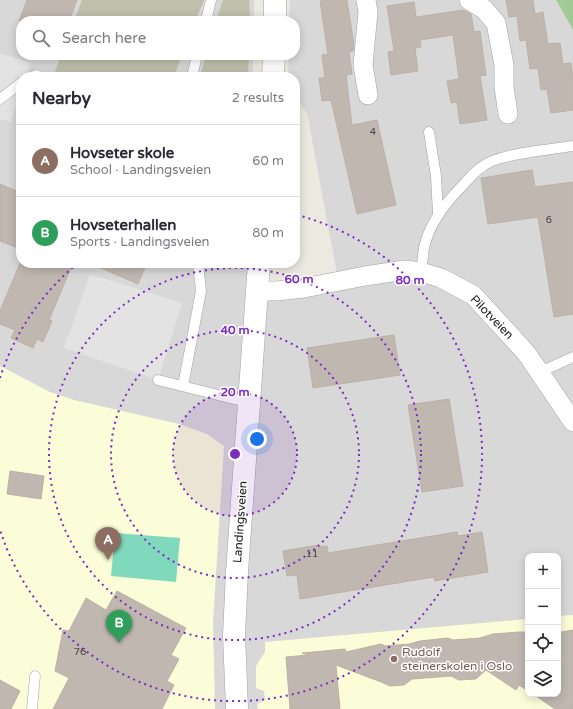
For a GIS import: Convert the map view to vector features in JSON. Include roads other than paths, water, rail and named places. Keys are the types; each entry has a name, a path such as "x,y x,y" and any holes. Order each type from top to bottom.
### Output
{"street":[{"path":"274,16 275,0"},
{"path":"366,0 368,12 363,65 368,95"},
{"path":"469,0 484,9 496,23 504,64 504,87 508,114"},
{"path":"272,72 274,60"},
{"name":"Landingsveien","path":"237,709 234,635 248,401 259,268"},
{"name":"Pilotveien","path":"257,291 276,291 304,288 405,270 421,272 441,278 474,295 527,354 573,422"}],"lane":[{"path":"207,16 211,0"},
{"path":"193,72 196,60"},
{"path":"0,99 16,87"},
{"path":"429,132 436,176 438,214"},
{"path":"421,272 424,247 438,214 477,170 491,162 505,157 573,146"},
{"path":"182,386 201,291 199,268"},
{"path":"540,372 573,357"},
{"path":"158,380 234,399 248,401"},
{"path":"32,709 35,676"}],"place":[{"name":"Hovseter skole","path":"108,560"},
{"name":"Hovseterhallen","path":"119,643"},
{"name":"Rudolf steinerskolen i Oslo","path":"394,659"}]}
